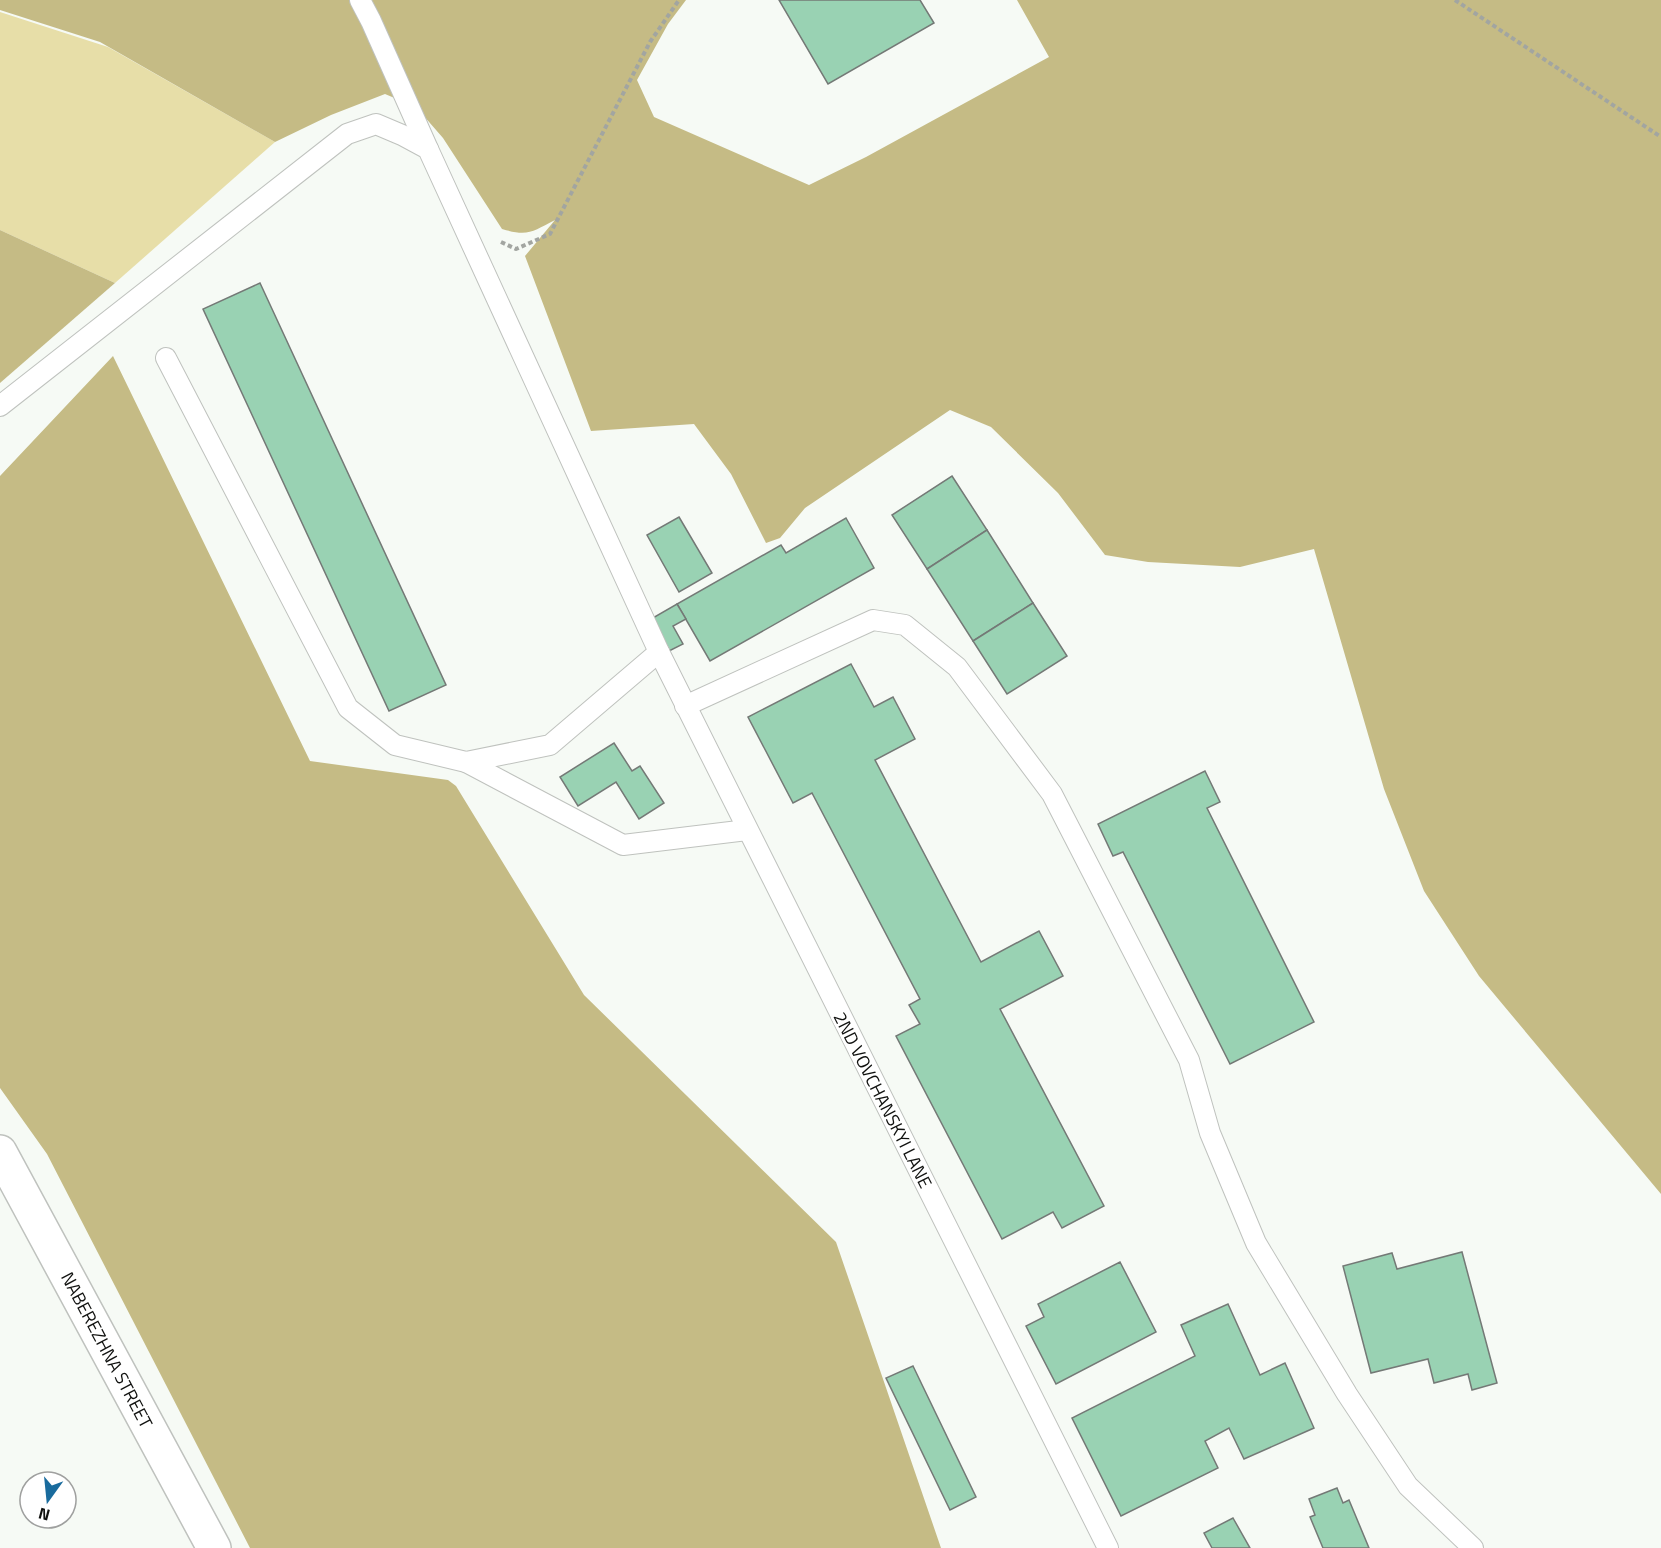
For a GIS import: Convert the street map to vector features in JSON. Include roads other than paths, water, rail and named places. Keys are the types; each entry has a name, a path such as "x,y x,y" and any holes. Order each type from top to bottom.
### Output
{"street":[{"name":"NABEREZHNA STREET","path":"0,1152 214,1548"}],"lane":[{"name":"2ND VOVCHANSKYI LANE","path":"360,0 685,706 1108,1548"},
{"path":"0,406 347,134 376,124 428,149"},
{"path":"166,358 348,708 395,745 466,762 623,845 747,830"},
{"path":"685,706 873,620 905,625 957,667 1052,794 1189,1060 1210,1133 1256,1243 1347,1394 1408,1486 1473,1548"},
{"path":"466,762 550,745 659,652"}]}
